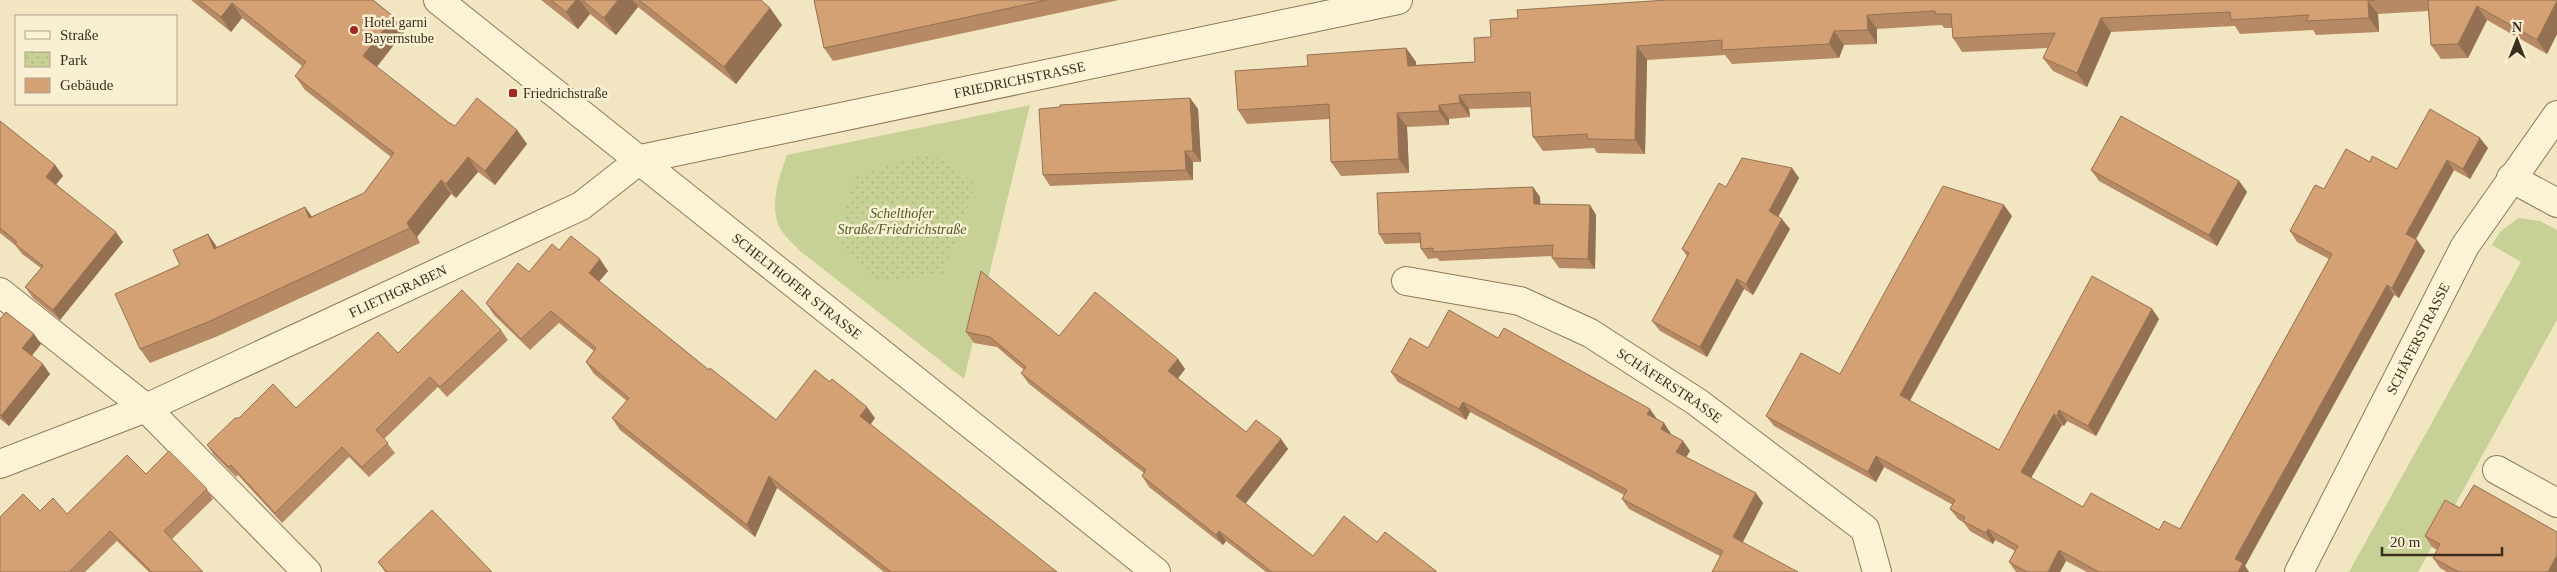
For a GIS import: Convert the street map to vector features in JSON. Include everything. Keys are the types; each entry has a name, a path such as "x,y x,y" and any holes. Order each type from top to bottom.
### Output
{"street":[{"name":"SCHELTHOFER STRASSE","path":"438,0 641,159 1156,572"},
{"name":"FRIEDRICHSTRASSE","path":"641,159 1398,0"},
{"name":"SCHÄFERSTRASSE","path":"2299,572 2465,246 2510,178 2557,115"},
{"name":"FLIETHGRABEN","path":"0,464 146,408 581,206 641,159"},
{"path":"2510,178 2557,204"},
{"name":"SCHÄFERSTRASSE","path":"1406,281 1520,301 1590,332 1697,402 1865,528 1877,572"},
{"path":"0,292 146,408 307,572"},
{"path":"2497,470 2557,503"}],"green space":[{"path":"1030,105 964,379 800,251 786,237 780,229 775,212 777,187 787,155"},
{"name":"Schelthofer Straße/Friedrichstraße","path":"931,153 976,184 943,275 875,281 837,237 855,176"},
{"path":"2518,218 2540,221 2557,230 2557,320 2418,572 2349,572 2521,262 2492,245 2500,232"}],"building":[{"path":"199,0 373,0 394,17 363,56 455,126 477,98 517,130 485,171 468,157 446,184 441,180 407,223 410,228 208,322 140,349 115,294 180,265 173,250 208,234 214,249 305,207 309,218 364,193 394,153 295,76 306,62 232,3 221,17"},
{"path":"551,0 576,0 566,12"},
{"path":"582,0 618,0 604,18"},
{"path":"639,0 761,0 770,8 724,67"},
{"path":"814,0 1047,0 824,48"},
{"path":"1667,0 2375,0 2368,1 2369,18 2306,21 2309,15 2231,20 2230,12 2101,18 2077,73 2043,58 2055,33 1953,38 1951,14 1935,14 1935,11 1867,15 1868,30 1834,31 1829,44 1722,50 1722,40 1637,46 1635,140 1588,139 1587,134 1533,137 1530,92 1459,95 1460,103 1439,105 1439,111 1397,113 1399,159 1331,162 1329,104 1238,110 1235,71 1308,66 1307,55 1406,48 1408,66 1475,62 1474,38 1491,37 1490,20 1518,18 1517,10"},
{"path":"2428,0 2557,1 2537,40 2477,6 2458,44 2431,45"},
{"path":"1190,98 1193,151 1185,151 1186,170 1043,175 1039,109 1060,107 1060,105"},
{"path":"2430,109 2480,138 2463,169 2447,160 2406,234 2417,240 2392,288 2387,285 2235,559 2243,563 2238,572 2099,572 2059,550 2048,572 2027,572 2009,562 2018,546 1988,529 1986,533 1963,521 1965,517 1950,509 1955,500 1876,456 1868,472 1766,416 1801,353 1840,374 1943,186 2004,205 1900,395 1999,450 2092,276 2152,309 2088,426 2059,410 2057,416 2054,414 2021,472 2083,507 2091,493 2159,530 2164,521 2180,529 2332,254 2290,231 2315,185 2324,189 2346,149 2370,162 2372,156 2397,169"},
{"path":"2121,116 2239,181 2209,235 2091,170"},
{"path":"0,121 55,165 46,177 116,232 53,310 25,287 43,266 15,244 17,242 0,228"},
{"path":"1742,158 1792,168 1769,211 1782,219 1746,284 1737,279 1700,347 1652,321 1689,253 1682,249 1719,183 1726,187"},
{"path":"1533,187 1534,204 1590,205 1588,259 1552,258 1553,245 1433,252 1433,248 1421,249 1420,233 1379,234 1377,193"},
{"path":"571,236 600,259 589,273 709,370 710,368 776,420 815,370 830,382 832,379 867,407 860,416 1057,572 891,572 769,476 747,525 612,418 629,398 586,362 596,348 551,311 521,339 486,303 518,263 529,272 552,244 559,250"},
{"path":"981,271 1059,336 1095,292 1178,359 1168,371 1246,432 1256,420 1281,439 1236,496 1313,556 1344,516 1377,542 1385,532 1436,572 1272,572 1219,531 1216,535 1142,476 1146,470 1021,373 1026,367 990,337 966,332"},
{"path":"462,290 501,330 440,387 430,377 376,430 388,443 362,467 342,447 275,513 231,465 229,467 207,445 235,418 239,418 273,384 296,408 378,332 398,353"},
{"path":"1449,310 1498,338 1504,328 1650,409 1647,414 1664,423 1661,429 1683,441 1676,452 1756,493 1733,537 1798,572 1712,572 1723,551 1622,499 1627,490 1463,402 1459,409 1391,372 1410,338 1428,348"},
{"path":"6,312 34,334 22,348 43,364 1,416 0,319"},
{"path":"169,451 207,489 164,531 203,572 152,572 110,531 69,572 0,572 0,517 23,494 40,511 53,498 67,514 127,455 146,474"},
{"path":"2474,485 2557,532 2557,555 2548,572 2459,572 2433,558 2440,544 2425,536 2445,500 2460,508"},
{"path":"432,510 492,572 387,572 378,562"}],"place":[{"name":"Hotel garni Bayernstube","path":"354,30"},
{"name":"Friedrichstraße","path":"513,93"}]}
